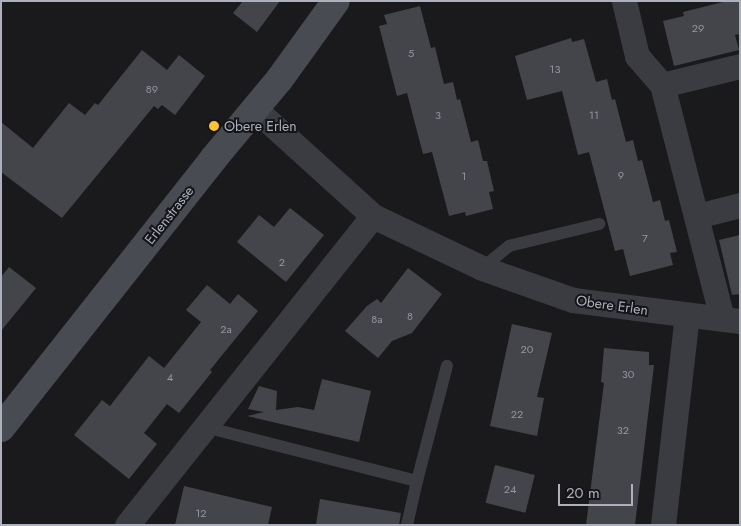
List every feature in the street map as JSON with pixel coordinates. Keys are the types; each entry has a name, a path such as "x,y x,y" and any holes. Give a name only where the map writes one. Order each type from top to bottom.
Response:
{"street":[{"name":"Erlenstrasse","path":"1,428 279,80 336,1"},
{"path":"624,1 637,56 662,85 697,216 731,320"},
{"path":"662,85 740,66"},
{"name":"Obere Erlen","path":"255,108 373,216 482,268 572,300 731,320"},
{"path":"697,216 740,205"},
{"path":"127,525 373,216"},
{"path":"663,525 687,315"}],"lane":[{"path":"482,268 509,246 599,224"},
{"path":"407,525 416,481 447,366"},
{"path":"206,427 416,481"}],"building":[{"path":"243,1 280,1 257,32 233,13"},
{"path":"727,1 740,1 740,34 735,35 739,50 674,66 663,21 684,16 683,12"},
{"path":"420,6 431,48 435,47 444,84 453,82 457,100 460,99 471,142 478,140 483,161 487,161 494,191 489,192 493,209 466,216 465,212 449,216 432,152 423,154 407,93 397,96 379,26 387,24 384,15"},
{"path":"571,38 572,42 584,39 596,82 607,79 612,100 615,99 626,142 633,140 638,161 642,160 653,202 660,200 665,221 669,220 677,252 670,253 673,265 630,276 623,249 615,251 589,152 578,155 562,91 527,100 515,56"},
{"path":"142,50 167,70 179,55 205,76 175,115 162,105 158,109 154,106 62,218 1,172 1,122 33,148 69,103 85,115 95,103 98,105"},
{"path":"290,208 324,235 286,282 237,242 259,215 274,227"},
{"path":"740,235 740,294 732,295 719,240"},
{"path":"9,267 36,288 1,331 1,277"},
{"path":"408,268 442,294 412,333 392,341 378,358 345,331 367,306 377,299 381,303"},
{"path":"207,285 230,304 238,294 258,311 210,370 212,372 179,413 167,404 144,433 157,444 129,479 74,435 102,400 110,406 149,356 164,368 201,322 186,310"},
{"path":"512,324 552,333 537,397 544,398 537,436 490,426"},
{"path":"604,348 649,352 649,365 654,365 635,525 586,525 604,383 601,382"},
{"path":"322,379 371,391 359,442 247,416 264,412 248,409 259,386 277,391 276,410 298,407 314,410"},
{"path":"495,465 535,475 525,513 486,503"},
{"path":"184,486 272,507 268,525 175,525"},
{"path":"320,499 401,513 399,525 316,525"}],"place":[{"name":"Obere Erlen","path":"214,126"}]}
